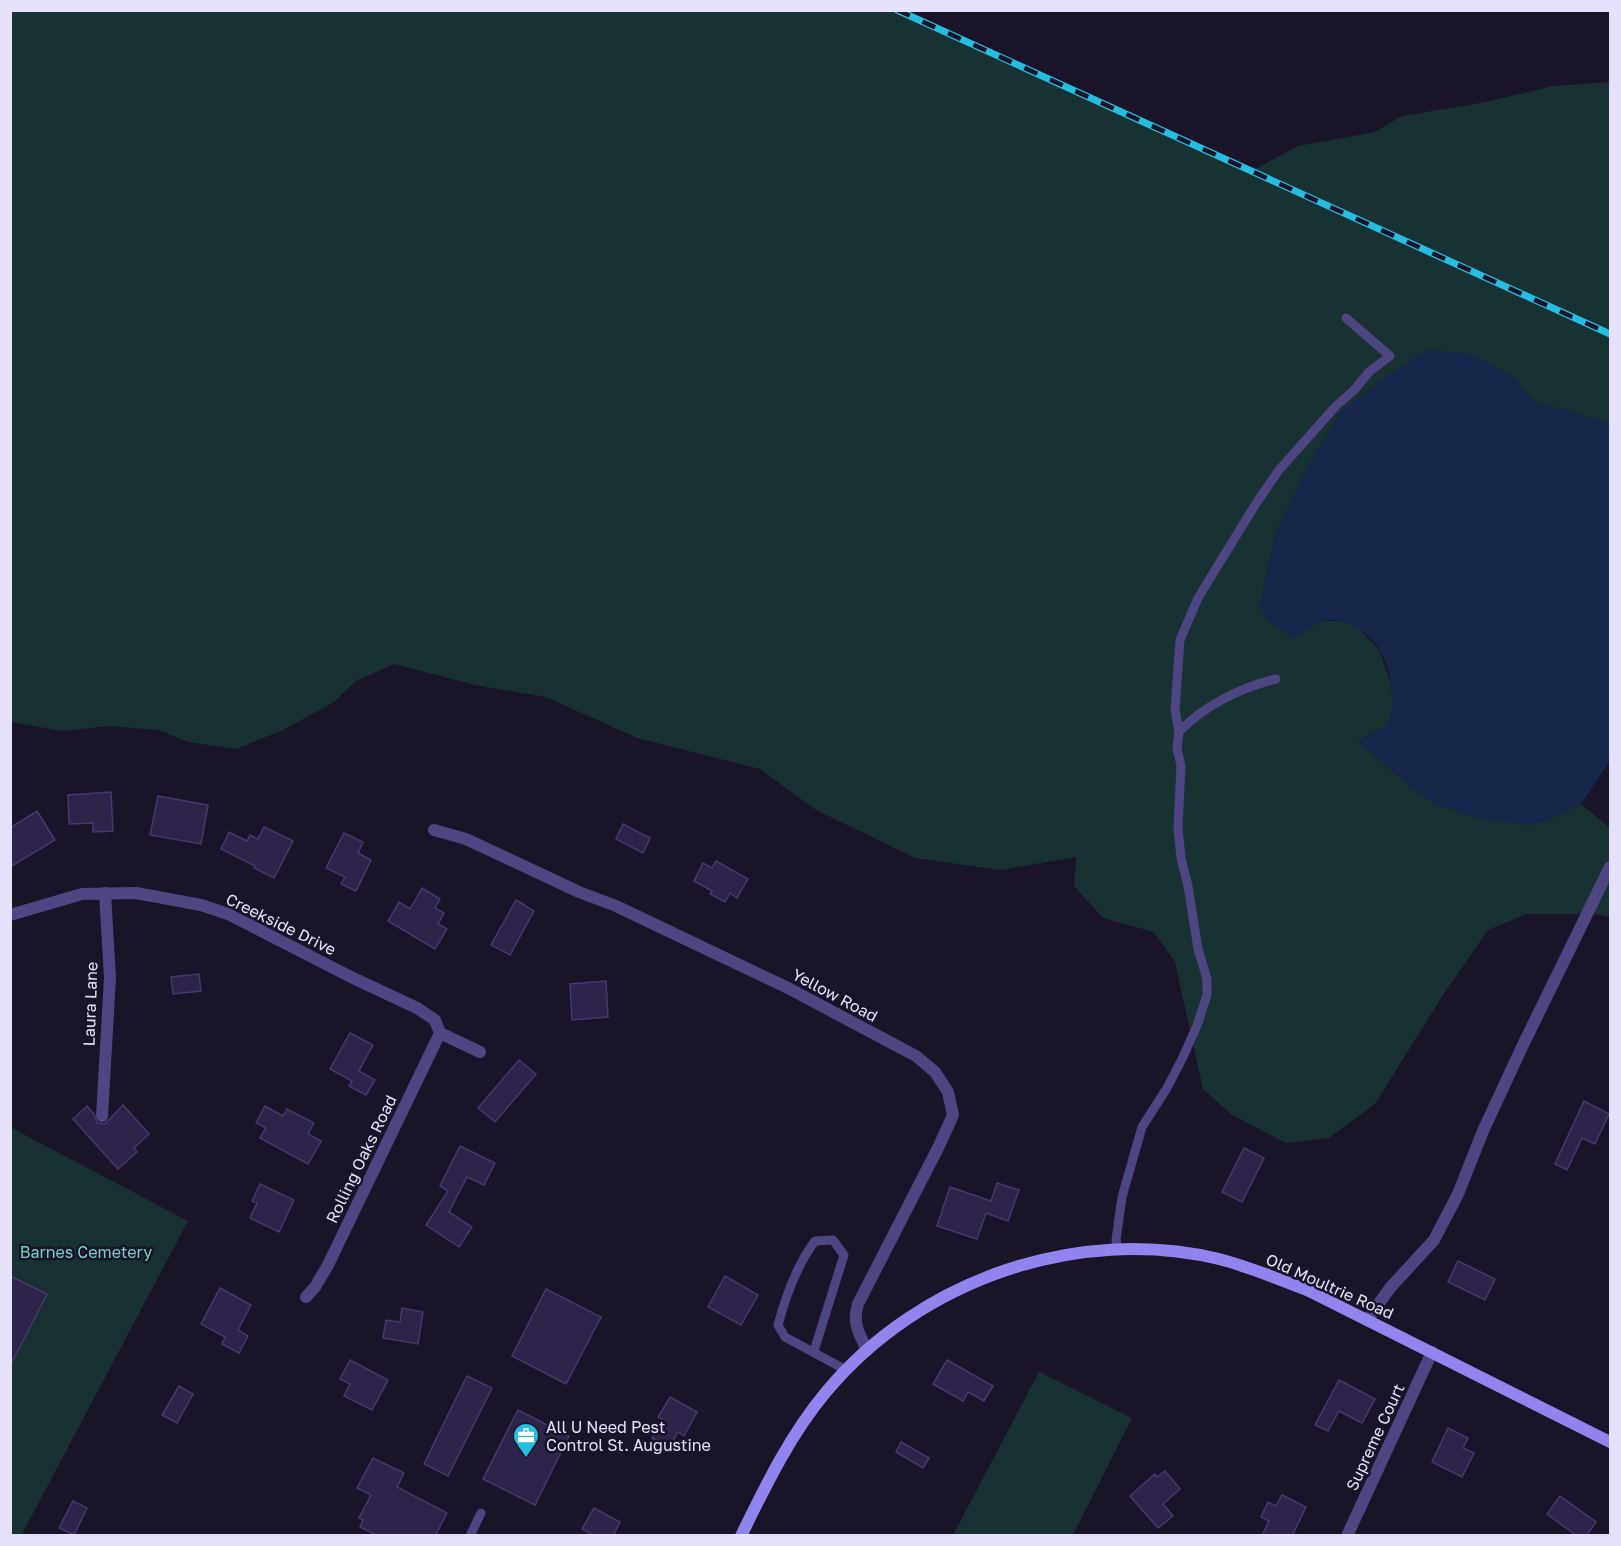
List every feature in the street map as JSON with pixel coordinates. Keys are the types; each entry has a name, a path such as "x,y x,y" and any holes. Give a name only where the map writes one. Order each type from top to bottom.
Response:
{"main road":[{"name":"Old Moultrie Road","path":"741,1536 780,1458 796,1432 826,1392 867,1350 926,1306 990,1276 1025,1264 1061,1256 1118,1250 1154,1250 1218,1259 1260,1271 1309,1291 1611,1442"}],"street":[{"name":"Yellow Road","path":"434,830 466,839 579,892 616,906 777,983 916,1056 935,1072 948,1092 953,1114 858,1304 855,1313 856,1329 867,1350"},
{"path":"1367,1320 1390,1288 1434,1240 1458,1194 1483,1131 1522,1047 1611,867"},
{"name":"Creekside Drive","path":"10,915 82,894 105,893 136,893 170,898 228,914 417,1008 435,1020 440,1033 480,1052"},
{"name":"Laura Lane","path":"102,1116 110,978 105,893"},
{"name":"Rolling Oaks Road","path":"306,1297 328,1265 440,1033"},
{"name":"Supreme Court","path":"1347,1536 1432,1352"}],"lane":[{"path":"1118,1250 1116,1240 1122,1197 1142,1127 1167,1088 1183,1057 1207,995 1207,979 1198,949 1178,828 1181,766 1177,748 1179,732 1175,710 1180,640 1198,598 1279,470 1370,371 1390,356 1346,318"},
{"path":"1179,732 1188,722 1210,707 1242,690 1276,679"},
{"path":"814,1351 844,1255 832,1240 815,1240 804,1256 784,1302 778,1325 785,1338 814,1351 846,1370"},
{"path":"470,1536 481,1513"}],"green space":[{"path":"10,11 893,11 1248,173 1298,146 1375,132 1402,116 1486,102 1553,86 1610,82 1610,424 1533,401 1511,375 1340,413 1304,475 1275,536 1260,605 1322,621 1345,621 1358,627 1380,651 1392,689 1392,716 1385,727 1358,741 1413,788 1435,803 1475,817 1540,823 1581,804 1610,828 1610,917 1596,914 1526,914 1488,930 1443,995 1375,1104 1329,1138 1286,1143 1232,1115 1203,1089 1175,962 1154,932 1103,918 1074,886 1076,857 1000,870 915,858 816,810 760,769 637,738 546,697 475,685 394,664 356,681 334,702 283,730 236,749 188,742 158,730 109,726 62,731 11,722"},
{"name":"Barnes Cemetery","path":"10,1127 188,1221 21,1536 10,1535"},
{"path":"1039,1372 1132,1418 1073,1535 953,1535"}],"water":[{"path":"1428,350 1473,355 1511,375 1533,401 1610,424 1610,761 1581,804 1540,823 1526,825 1475,817 1435,803 1413,788 1358,741 1386,725 1392,709 1389,676 1383,657 1375,643 1355,626 1338,620 1318,623 1294,638 1267,620 1260,606 1275,536 1304,475 1340,413 1384,378"}],"building":[{"path":"111,792 113,831 93,832 93,823 69,824 68,795"},
{"path":"158,796 208,805 201,844 150,835"},
{"path":"37,811 55,840 10,867 10,828"},
{"path":"623,824 650,838 643,853 616,839"},
{"path":"264,827 293,841 274,878 221,849 229,832 247,841 250,835 258,839"},
{"path":"344,833 363,842 358,853 371,860 356,891 341,884 345,877 326,868"},
{"path":"716,861 748,879 737,898 730,893 725,902 710,894 712,891 694,881 703,863 712,868"},
{"path":"422,888 440,899 435,908 444,913 438,924 447,929 435,949 388,921 399,902 410,909"},
{"path":"516,900 534,911 510,955 491,945"},
{"path":"199,974 201,991 173,994 171,977"},
{"path":"606,981 608,1017 572,1020 570,984"},
{"path":"350,1033 373,1045 359,1071 375,1080 366,1095 349,1086 352,1081 330,1069"},
{"path":"519,1060 536,1074 495,1122 478,1108"},
{"path":"1584,1101 1609,1114 1595,1144 1582,1138 1567,1170 1555,1164"},
{"path":"123,1105 149,1134 134,1148 137,1152 118,1169 73,1119 87,1106 94,1114 97,1123 105,1124"},
{"path":"265,1106 283,1116 287,1109 314,1123 308,1134 321,1141 308,1164 260,1138 266,1128 256,1123"},
{"path":"460,1146 495,1163 484,1185 467,1177 449,1212 472,1227 459,1247 426,1225 448,1191 440,1186"},
{"path":"1244,1148 1264,1158 1242,1202 1222,1192"},
{"path":"997,1183 1019,1190 1008,1221 986,1213 977,1239 937,1226 950,1187 991,1201"},
{"path":"260,1184 294,1200 279,1232 250,1218 257,1203 252,1201"},
{"path":"1458,1261 1495,1279 1485,1300 1448,1282"},
{"path":"10,1276 47,1294 10,1366"},
{"path":"725,1276 758,1295 741,1325 708,1307"},
{"path":"220,1288 251,1305 238,1330 248,1336 239,1353 222,1344 225,1337 201,1324"},
{"path":"546,1289 601,1317 566,1384 512,1356"},
{"path":"402,1308 423,1312 418,1344 383,1338 386,1320 400,1322"},
{"path":"350,1360 388,1380 372,1410 344,1396 350,1384 340,1379"},
{"path":"947,1360 993,1386 984,1401 968,1392 963,1401 933,1384"},
{"path":"467,1376 492,1388 448,1476 424,1464"},
{"path":"1339,1380 1375,1399 1362,1423 1339,1411 1328,1431 1315,1425"},
{"path":"179,1386 193,1394 177,1423 162,1415"},
{"path":"670,1397 697,1412 684,1436 678,1432 669,1447 652,1438 663,1420 658,1417"},
{"path":"518,1410 569,1436 535,1505 483,1479"},
{"path":"1448,1428 1468,1438 1463,1448 1474,1453 1462,1477 1432,1462"},
{"path":"901,1442 929,1458 923,1468 896,1452"},
{"path":"373,1458 404,1473 397,1487 447,1513 435,1536 378,1536 360,1527 363,1520 359,1518 371,1495 357,1488"},
{"path":"1165,1471 1180,1489 1163,1504 1173,1516 1158,1528 1130,1496 1155,1474 1157,1477"},
{"path":"1282,1495 1306,1507 1292,1536 1262,1536 1269,1521 1261,1517 1268,1502 1276,1506"},
{"path":"1560,1496 1596,1522 1586,1536 1577,1536 1547,1514"},
{"path":"73,1501 87,1508 74,1535 59,1528"},
{"path":"594,1508 620,1522 613,1536 594,1536 582,1529"}],"railway":[{"path":"897,10 1610,334"}],"place":[{"name":"All U Need Pest Control St. Augustine","path":"526,1459"}]}
